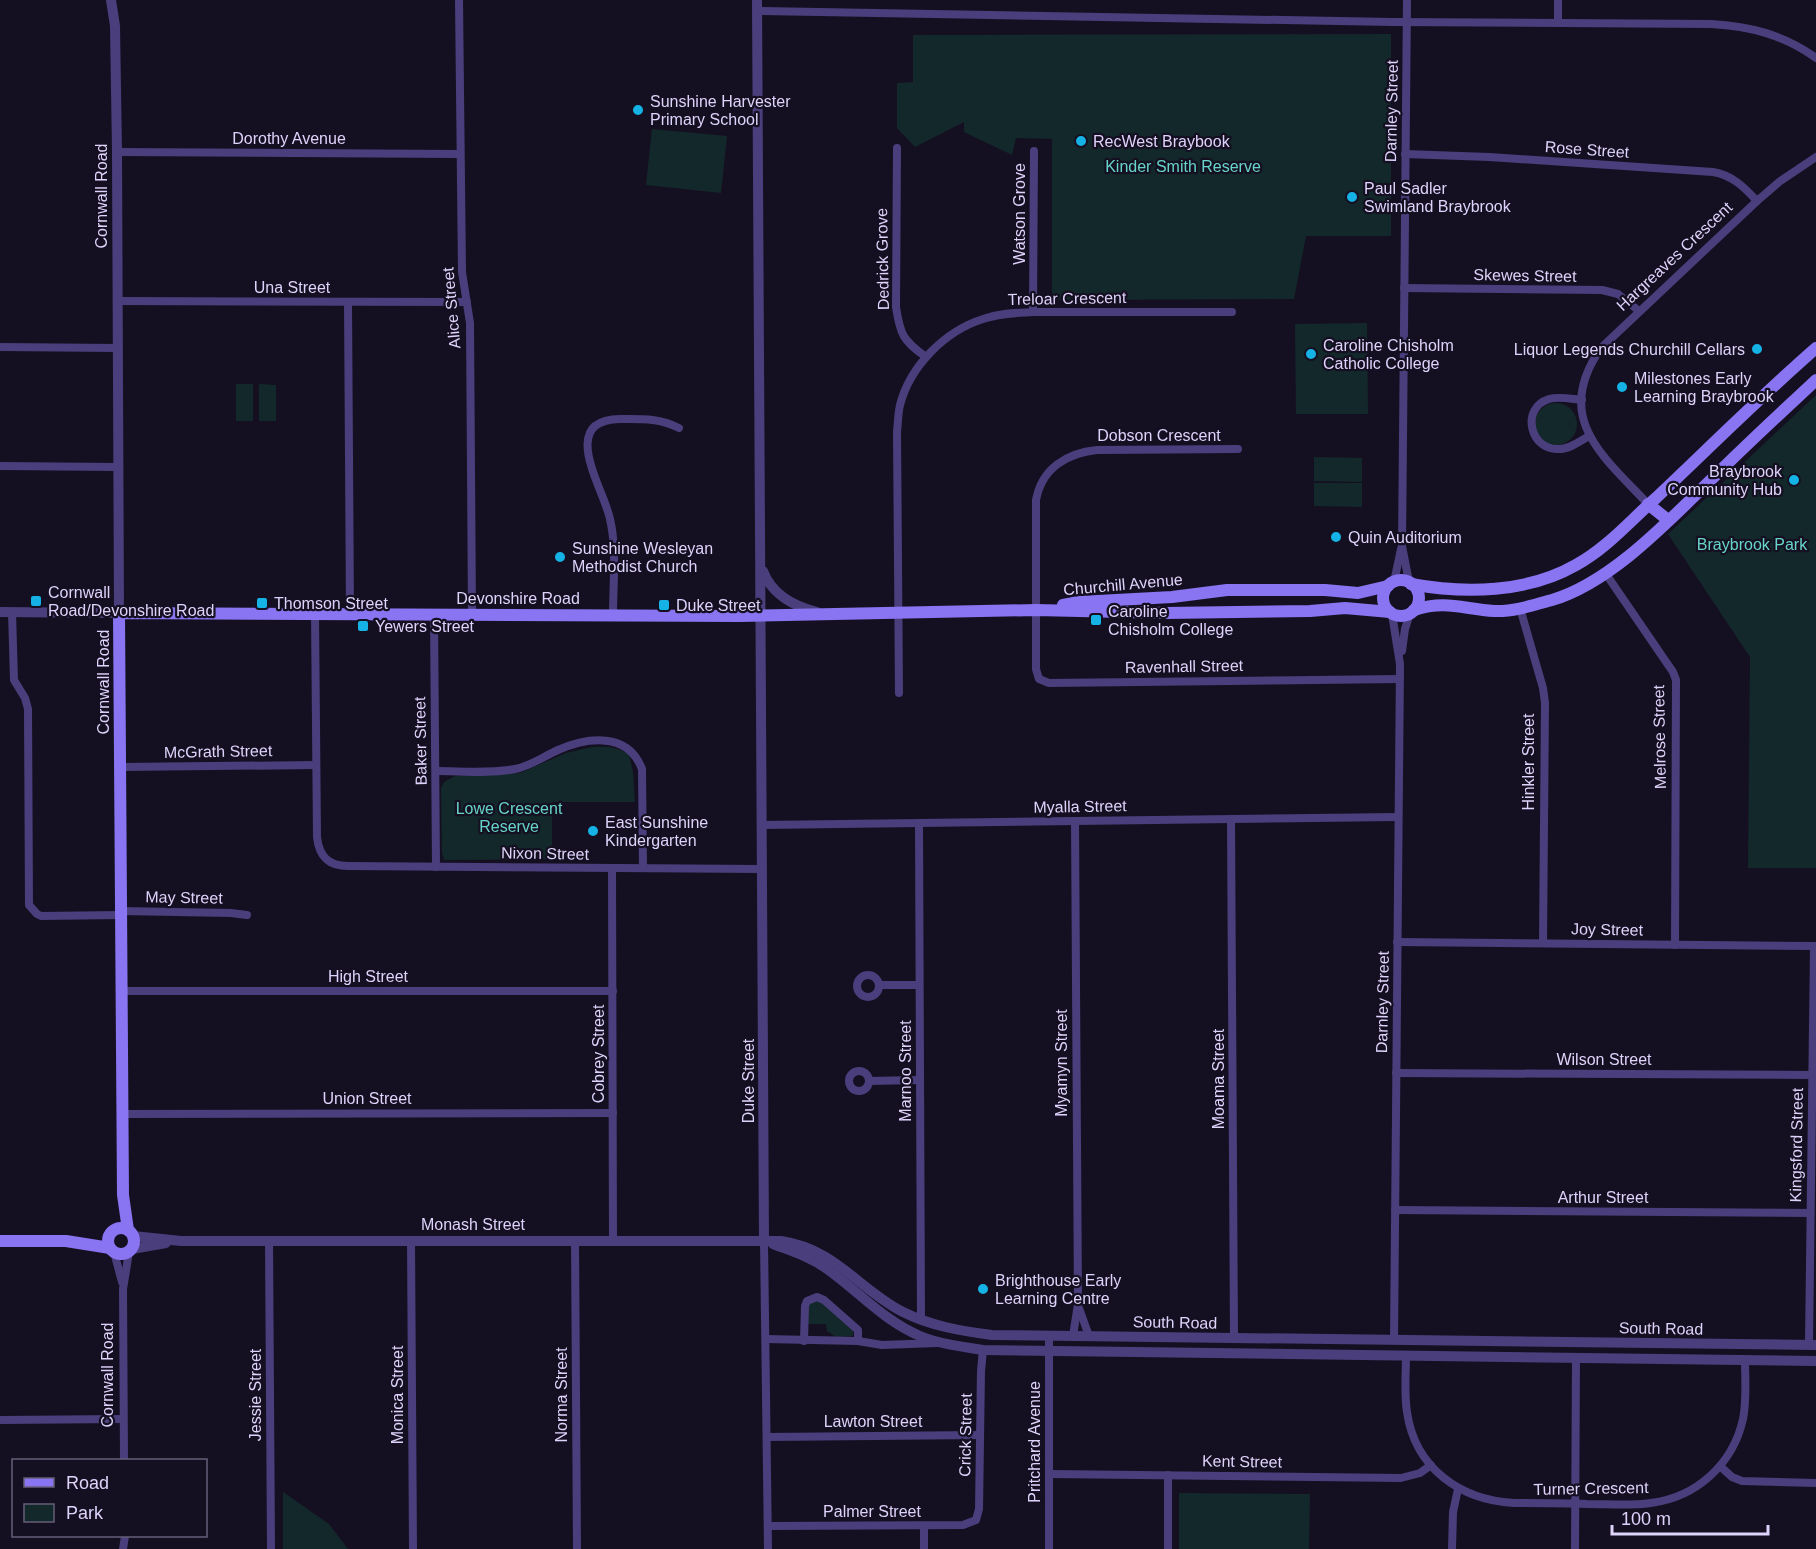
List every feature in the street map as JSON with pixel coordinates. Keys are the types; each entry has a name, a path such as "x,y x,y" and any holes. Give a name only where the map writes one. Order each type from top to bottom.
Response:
{"main road":[{"path":"1814,354 1648,504 1615,537 1593,554 1560,573 1516,586 1459,590 1410,583 1391,584 1383,597 1386,608 1391,613 1404,616 1437,604 1495,611 1554,600 1590,584 1642,545 1816,380"},
{"name":"Hargreaves Crescent","path":"1648,504 1668,520"},
{"name":"Melrose Street","path":"1593,554 1606,574"},
{"path":"1410,583 1418,593 1419,599 1412,612"},
{"name":"Churchill Avenue","path":"1036,610 1079,602 1172,597 1227,590 1325,590 1358,593 1391,584"},
{"name":"Hinkler Street","path":"1516,586 1520,608"},
{"name":"Churchill Avenue","path":"1036,610 1166,614 1345,609 1391,613"},
{"name":"Devonshire Road","path":"119,613 760,615 1036,610"},
{"name":"Cornwall Road","path":"118,1239 123,1195 119,613"},
{"path":"118,1239 134,1241 130,1250 122,1254 118,1239"},
{"name":"Monash Street","path":"0,1241 118,1239"}],"street":[{"name":"Cornwall Road","path":"111,0 115,26"},
{"name":"Cornwall Road","path":"118,0 115,26 119,613"},
{"name":"Alice Street","path":"459,0 462,272 470,323 472,614"},
{"name":"Darnley Street","path":"1407,0 1402,546 1410,583"},
{"path":"1558,0 1558,23"},
{"path":"757,6 1407,22 1730,25 1767,33 1788,41 1816,58"},
{"name":"Duke Street","path":"757,6 764,1241 768,1549"},
{"name":"Dedrick Grove","path":"897,148 896,307 899,325 909,345 926,357"},
{"name":"Dorothy Avenue","path":"117,152 460,154"},
{"name":"Watson Grove","path":"1034,152 1034,312"},
{"name":"Rose Street","path":"1405,154 1489,157 1713,172 1730,177 1744,187 1757,201"},
{"name":"Hargreaves Crescent","path":"1648,504 1601,454 1584,424 1581,400 1594,358 1601,348 1639,311 1757,201 1788,175 1816,157"},
{"name":"Skewes Street","path":"1404,288 1602,290 1618,294 1639,311"},
{"name":"Una Street","path":"118,301 467,302"},
{"path":"348,302 350,614"},
{"name":"Treloar Crescent","path":"899,693 897,432 900,405 910,379 926,357 947,337 971,323 1001,314 1232,312"},
{"path":"0,347 117,348"},
{"path":"1581,400 1559,398 1544,402 1534,412 1531,427 1537,440 1552,449 1569,447 1589,436"},
{"path":"613,615 613,554 610,519 591,471 589,439 597,425 610,420 655,419 679,428"},
{"name":"Dobson Crescent","path":"1036,610 1036,500 1041,483 1062,459 1074,453 1097,450 1238,450"},
{"path":"0,466 118,467"},
{"name":"Darnley Street","path":"1391,584 1402,546"},
{"path":"761,565 765,577 775,591 802,608 823,614"},
{"name":"Melrose Street","path":"1606,574 1673,672 1676,680 1675,945"},
{"name":"Hinkler Street","path":"1520,608 1543,687 1545,703 1543,944"},
{"name":"Ravenhall Street","path":"1036,610 1036,669 1039,679 1045,683 1400,679"},
{"name":"Devonshire Road","path":"0,612 119,613"},
{"name":"May Street","path":"12,612 14,680 28,708 29,905 41,915 237,913 248,915"},
{"name":"Darnley Street","path":"1395,1340 1400,664 1405,629 1412,612"},
{"name":"Darnley Street","path":"1391,613 1400,664"},
{"path":"315,614 316,765"},
{"name":"Baker Street","path":"434,614 436,867"},
{"path":"436,771 514,769 571,746 600,741 621,744 638,759 642,769 643,868"},
{"name":"McGrath Street","path":"120,767 316,765"},
{"name":"Nixon Street","path":"316,765 318,846 328,861 339,866 762,869"},
{"name":"Myalla Street","path":"762,825 1398,817"},
{"name":"Moama Street","path":"1231,819 1234,1338"},
{"name":"Myamyn Street","path":"1073,1336 1078,1304 1075,821"},
{"name":"Marnoo Street","path":"919,823 921,1319"},
{"name":"Cobrey Street","path":"612,868 613,1240"},
{"name":"Joy Street","path":"1397,942 1815,946"},
{"name":"Kingsford Street","path":"1812,1344 1811,1076 1815,946"},
{"path":"879,985 919,985"},
{"name":"High Street","path":"122,991 613,991"},
{"name":"Wilson Street","path":"1396,1073 1811,1076"},
{"path":"869,1081 920,1080"},
{"name":"Union Street","path":"122,1114 613,1113"},
{"name":"Arthur Street","path":"1395,1210 1810,1213"},
{"name":"Cornwall Road","path":"118,1239 123,1288 124,1459"},
{"name":"Monash Street","path":"118,1239 181,1241 764,1241"},
{"name":"Monica Street","path":"411,1240 413,1549"},
{"name":"Norma Street","path":"575,1240 577,1549"},
{"name":"Monash Street","path":"130,1250 181,1241"},
{"name":"Jessie Street","path":"269,1241 271,1549"},
{"name":"South Road","path":"764,1241 795,1243 813,1250 833,1261 902,1311 921,1319 940,1326 1002,1335 1812,1344"},
{"name":"South Road","path":"764,1241 805,1256 826,1268 900,1326 919,1336 941,1343 983,1350 1813,1361"},
{"name":"Cornwall Road","path":"123,1288 130,1250"},
{"path":"804,1341 805,1306 807,1301 817,1297 824,1300 858,1330 858,1341"},
{"name":"Myamyn Street","path":"1078,1304 1089,1336"},
{"name":"Pritchard Avenue","path":"1049,1336 1049,1549"},
{"name":"South Road","path":"766,1339 858,1341 882,1345 941,1343"},
{"path":"1395,1340 1406,1356"},
{"path":"1572,1342 1576,1357 1575,1549"},
{"path":"1812,1344 1813,1361"},
{"name":"Crick Street","path":"976,1520 979,1509 983,1350"},
{"name":"Turner Crescent","path":"1406,1356 1409,1424 1420,1450 1431,1466 1458,1489 1485,1500 1575,1504 1659,1502 1689,1491 1706,1480 1720,1467 1738,1435 1743,1420 1745,1360"},
{"path":"0,1419 123,1419"},
{"name":"Lawton Street","path":"767,1437 980,1435"},
{"name":"Kent Street","path":"1049,1474 1401,1478 1420,1473 1431,1466"},
{"path":"1720,1467 1742,1482 1816,1483"},
{"path":"1168,1475 1168,1549"},
{"path":"1452,1549 1453,1512 1458,1489"},
{"name":"Palmer Street","path":"768,1526 963,1525 976,1520"},
{"path":"924,1526 924,1549"},
{"path":"125,1537 125,1549"}],"green space":[{"name":"Kinder Smith Reserve","path":"1391,34 1391,236 1306,236 1294,299 1052,300 1052,139 1016,138 1012,155 964,132 964,122 915,147 897,128 897,83 913,82 913,35"},
{"path":"652,129 727,136 721,193 646,185"},
{"path":"1367,323 1368,414 1296,414 1295,324"},
{"path":"236,384 253,384 253,421 236,421"},
{"path":"259,384 276,385 276,421 259,421"},
{"name":"Braybrook Park","path":"1816,395 1816,868 1748,868 1750,657 1668,534"},
{"path":"1556,403 1571,409 1577,424 1571,439 1556,445 1541,439 1535,424 1541,409"},
{"path":"1314,457 1362,458 1362,482 1314,481"},
{"path":"1314,483 1362,483 1362,507 1314,506"},
{"name":"Lowe Crescent Reserve","path":"592,747 611,748 629,754 635,802 552,802 552,859 444,860 441,788 444,782 455,776 520,773 566,753"},
{"path":"816,1301 822,1303 853,1330 853,1336 836,1337 827,1331 826,1324 807,1324 809,1304"},
{"path":"283,1492 329,1524 348,1549 283,1549"},
{"path":"1179,1493 1310,1494 1309,1549 1179,1549"}],"place":[{"name":"Sunshine Harvester Primary School","path":"638,110"},
{"name":"RecWest Braybook","path":"1081,141"},
{"name":"Paul Sadler Swimland Braybrook","path":"1352,197"},
{"name":"Liquor Legends Churchill Cellars","path":"1757,349"},
{"name":"Caroline Chisholm Catholic College","path":"1311,354"},
{"name":"Milestones Early Learning Braybrook","path":"1622,387"},
{"name":"Braybrook Community Hub","path":"1794,480"},
{"name":"Quin Auditorium","path":"1336,537"},
{"name":"Sunshine Wesleyan Methodist Church","path":"560,557"},
{"name":"Cornwall Road/Devonshire Road","path":"36,601"},
{"name":"Thomson Street","path":"262,603"},
{"name":"Duke Street","path":"664,605"},
{"name":"Caroline Chisholm College","path":"1096,620"},
{"name":"Yewers Street","path":"363,626"},
{"name":"East Sunshine Kindergarten","path":"593,831"},
{"name":"Brighthouse Early Learning Centre","path":"983,1289"}]}
